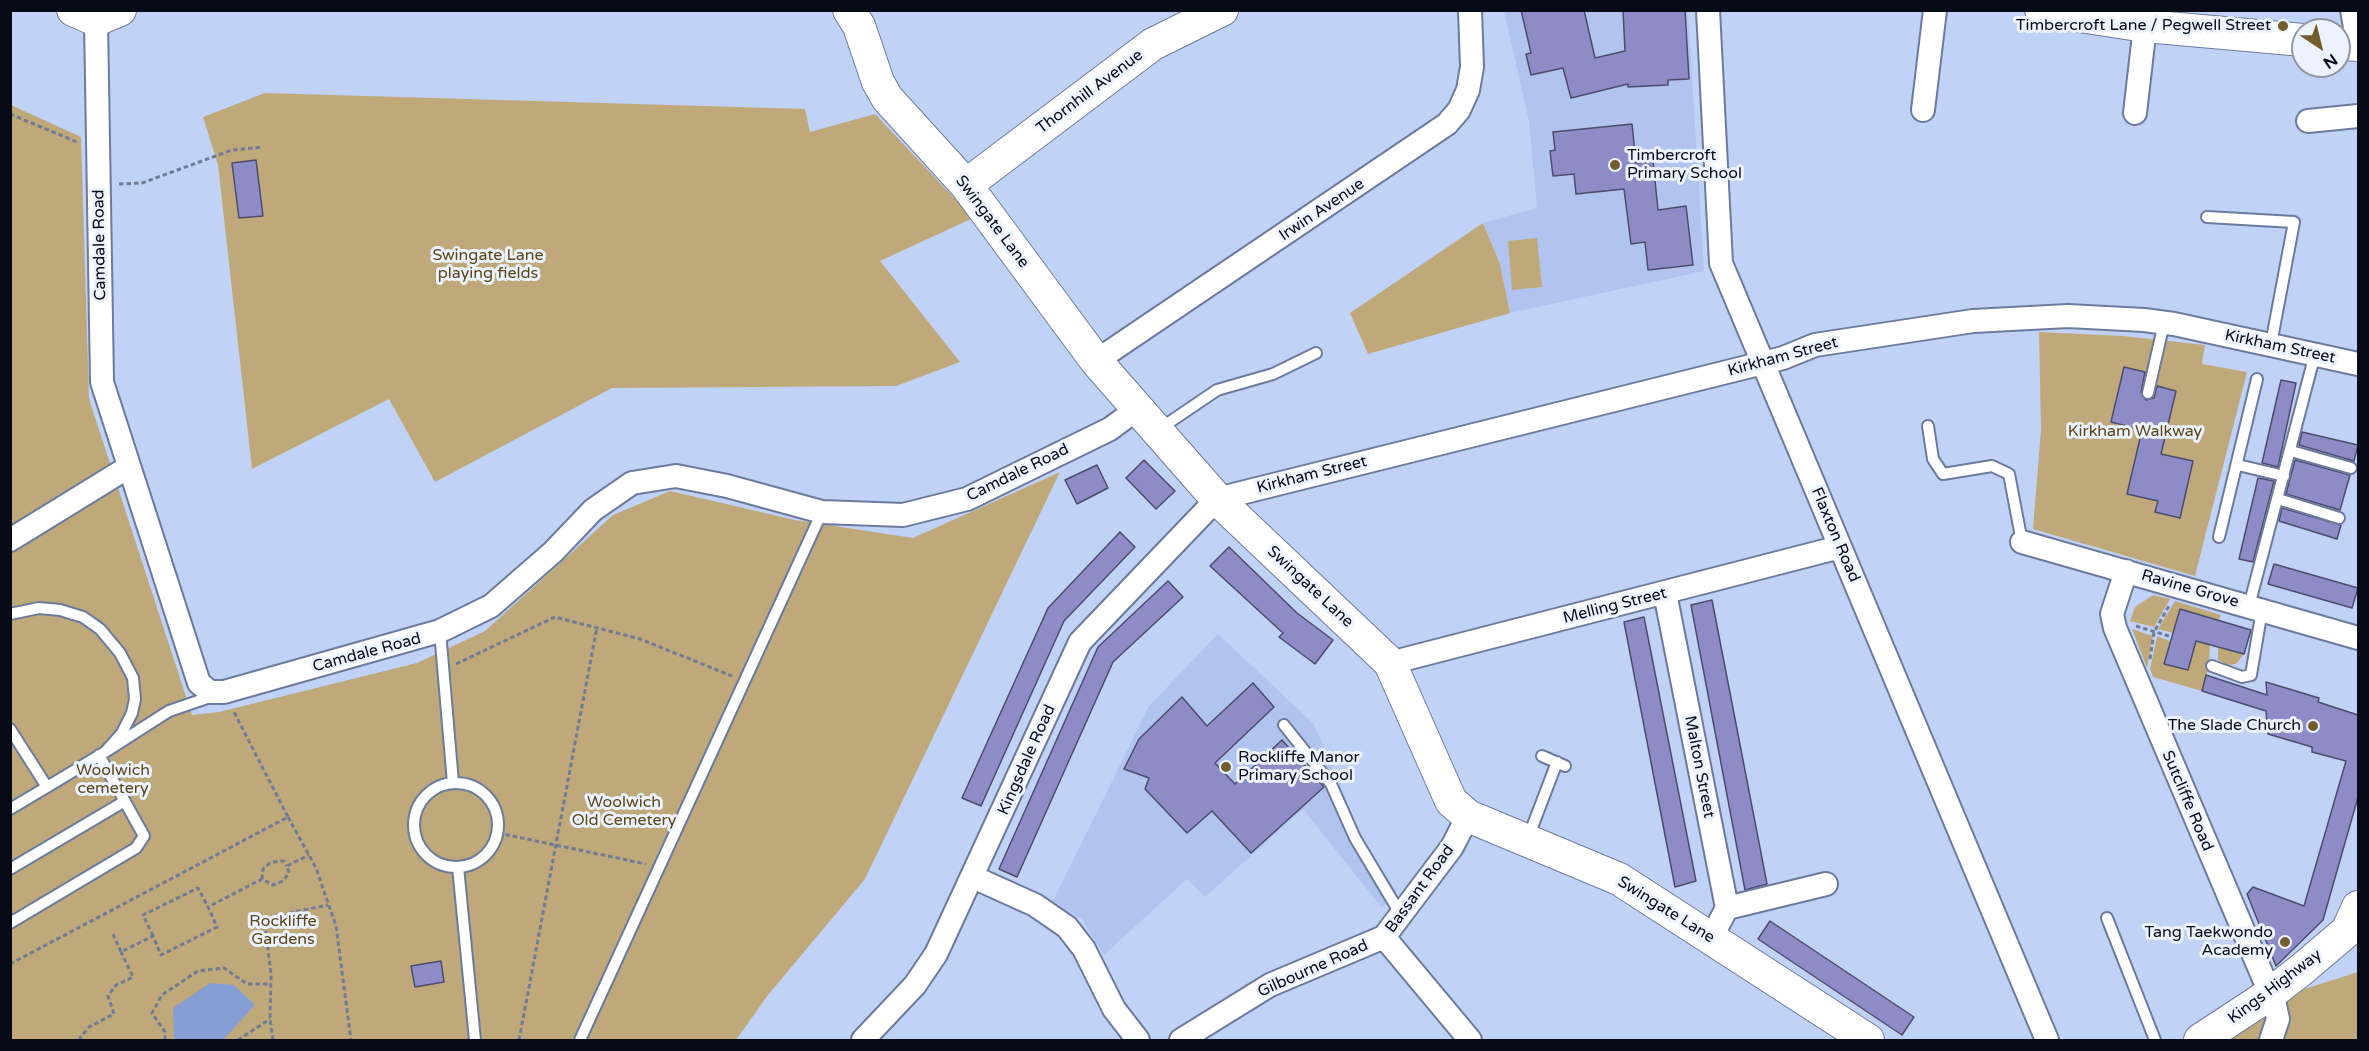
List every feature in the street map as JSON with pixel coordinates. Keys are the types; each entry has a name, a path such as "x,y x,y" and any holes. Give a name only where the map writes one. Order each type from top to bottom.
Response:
{"street":[{"name":"Swingate Lane","path":"849,10 859,26 878,82 887,98 966,185 1096,361 1217,499 1390,663 1451,801 1468,816 1619,879 1868,1041"},
{"name":"Thornhill Avenue","path":"966,185 1153,44 1222,10"},
{"name":"Irwin Avenue","path":"1096,361 1447,124 1459,110 1468,90 1473,67 1470,10"},
{"name":"Flaxton Road","path":"1708,10 1721,263 2047,1041"},
{"path":"1923,110 1935,10"},
{"path":"2352,10 2352,45"},
{"path":"2043,11 2145,26 2201,21 2291,38"},
{"name":"Camdale Road","path":"96,14 102,382 199,683 210,692 224,692 440,632 491,606 553,552 593,510 632,483 676,476 727,486 822,512 903,515 967,499 1110,429 1146,420"},
{"path":"2135,113 2145,26"},
{"path":"2308,121 2358,116"},
{"name":"Kirkham Street","path":"1217,499 1783,358 1815,345 1985,320 2068,316 2164,323 2315,353 2358,364"},
{"path":"10,540 128,468"},
{"name":"Kingsdale Road","path":"863,1041 915,985 936,954 1080,642 1217,499"},
{"name":"Ravine Grove","path":"2022,542 2358,638"},
{"name":"Melling Street","path":"1390,663 1840,547"},
{"name":"Sutcliffe Road","path":"2126,571 2112,614 2115,628 2270,994 2278,1019 2271,1041"},
{"name":"Malton Street","path":"1665,593 1727,908"},
{"name":"Bassant Road","path":"1468,816 1452,847 1384,938 1470,1041"},
{"path":"973,877 1035,905 1067,927 1084,949 1114,1009 1138,1041"},
{"path":"1711,938 1727,908 1826,884"},
{"name":"Kings Highway","path":"2200,1041 2270,994 2355,927"},
{"name":"Gilbourne Road","path":"1181,1041 1270,985 1384,938"}],"lane":[{"path":"2207,217 2294,222 2271,344"},
{"path":"2148,393 2164,323"},
{"path":"1146,420 1217,390 1273,374 1316,353"},
{"path":"2212,666 2242,677 2251,675 2255,608 2278,499 2315,353"},
{"path":"2219,537 2257,379"},
{"path":"1928,426 1933,459 1942,474 1992,466 2009,474 2022,542"},
{"path":"2290,451 2350,468"},
{"path":"2238,465 2284,476"},
{"path":"2278,499 2339,518"},
{"path":"580,1041 658,866 822,512"},
{"path":"10,614 39,608 83,616 100,629 120,653 134,678 135,699 132,713 122,733 102,753"},
{"path":"440,632 453,783"},
{"path":"10,809 170,711 224,692"},
{"path":"1284,725 1331,784 1355,838 1401,915"},
{"path":"10,729 46,787"},
{"path":"10,923 136,848 144,836 102,753"},
{"path":"1527,840 1561,764 1542,756"},
{"path":"453,783 475,786 486,794 495,806 499,819 498,833 493,846 484,857 472,864 458,867 444,866 432,860 422,850 415,837 414,823 416,809 424,797 434,788 453,783"},
{"path":"10,869 125,801"},
{"path":"458,867 475,1041"},
{"path":"2107,918 2156,1041"}],"path":[{"path":"10,114 98,151"},
{"path":"99,184 142,183 232,150 262,147"},
{"path":"2148,670 2154,632 2174,598"},
{"path":"442,670 555,617 597,627 692,657 744,681"},
{"path":"2126,623 2172,637"},
{"path":"519,1041 597,627"},
{"path":"224,692 309,855 328,904 336,926 351,1041"},
{"path":"10,964 288,817"},
{"path":"498,833 658,866"},
{"path":"287,866 309,855"},
{"path":"284,861 289,873 283,880 273,885 262,879 263,869 270,863 284,861"},
{"path":"208,907 262,879"},
{"path":"198,888 208,907 218,927 161,955 144,915 198,888"},
{"path":"273,1041 270,1019 271,984 265,925 293,912 328,904"},
{"path":"81,1041 80,1038 89,1027 114,1014 108,996 116,985 133,977 113,934"},
{"path":"122,952 153,936"},
{"path":"165,1041 165,1032 152,1013 162,995 198,972 224,968 246,984 271,984"},
{"path":"238,1041 270,1019"}],"shaded area":[{"name":"Timbercroft Primary School","path":"1504,11 1688,11 1704,271 1510,313 1500,264 1483,223 1537,208 1529,121"},
{"name":"Rockliffe Manor Primary School","path":"1218,634 1314,724 1361,837 1397,892 1382,908 1303,809 1205,897 1187,879 1104,955 1082,919 1053,901 1149,706"},
{"path":"210,983 234,985 255,1005 223,1040 174,1040 173,1008"}],"green space":[{"name":"Swingate Lane playing fields","path":"265,93 805,109 810,132 875,114 973,218 880,261 960,362 896,386 612,388 435,482 389,399 252,469 218,165 203,117"},
{"path":"11,105 81,137 89,399 192,715 219,712 417,663 485,631 613,515 670,491 795,520 913,538 1060,472 865,879 768,995 736,1040 11,1040"},
{"path":"1483,223 1500,264 1510,313 1368,354 1350,313"},
{"path":"1537,238 1542,287 1512,290 1508,241"},
{"name":"Kirkham Walkway","path":"2039,332 2123,336 2205,345 2202,364 2247,372 2195,576 2033,529 2041,430"},
{"path":"2153,595 2170,599 2154,627 2130,621 2135,607"},
{"path":"2175,601 2221,615 2219,620 2180,609 2173,633 2158,629"},
{"path":"2132,629 2153,636 2147,668"},
{"path":"2157,636 2170,641 2164,664 2188,670 2196,641 2210,645 2209,666 2202,691 2153,677 2150,669"},
{"path":"2218,647 2244,654 2236,664 2228,665 2218,660"},
{"path":"2358,972 2358,1040 2224,1040 2295,992"}],"building":[{"path":"1521,10 1584,10 1595,58 1625,51 1623,10 1685,10 1689,79 1668,80 1668,85 1628,87 1628,84 1571,98 1563,68 1531,75 1526,54 1531,53"},
{"path":"1632,124 1636,163 1653,161 1658,210 1686,206 1693,265 1648,270 1645,242 1631,244 1624,189 1576,194 1574,174 1553,176 1550,151 1555,150 1553,132"},
{"path":"256,160 263,216 239,218 232,163"},
{"path":"2124,367 2145,372 2141,392 2146,400 2154,398 2157,386 2176,391 2161,454 2193,461 2180,518 2155,512 2158,501 2127,494 2142,430 2111,422"},
{"path":"2281,380 2296,383 2278,467 2262,463"},
{"path":"2302,432 2358,445 2354,461 2299,445"},
{"path":"1144,460 1175,491 1156,509 1126,478"},
{"path":"2295,460 2350,475 2340,510 2286,494"},
{"path":"1097,465 1108,488 1077,504 1065,480"},
{"path":"2258,478 2274,481 2253,562 2239,559"},
{"path":"2282,508 2341,525 2337,539 2279,521"},
{"path":"1120,532 1135,547 1064,621 981,806 962,798 1048,608"},
{"path":"1229,547 1297,613 1333,640 1315,664 1279,637 1283,633 1210,566"},
{"path":"2274,564 2358,588 2352,608 2268,584"},
{"path":"1168,581 1183,597 1113,662 1017,877 999,869 1098,647"},
{"path":"1712,600 1767,884 1745,890 1691,605"},
{"path":"2180,609 2251,630 2244,654 2196,641 2188,670 2164,664"},
{"path":"1644,617 1696,881 1675,887 1624,622"},
{"path":"2206,675 2267,695 2266,682 2319,698 2318,702 2358,715 2358,797 2323,920 2276,966 2247,894 2253,887 2304,906 2346,761 2312,752 2312,747 2268,734 2266,711 2202,691"},
{"path":"1253,683 1274,707 1215,763 1235,784 1282,740 1324,787 1251,853 1212,811 1187,833 1145,789 1149,778 1124,769 1139,739 1182,697 1207,726"},
{"path":"1770,921 1914,1017 1902,1035 1758,939"},
{"path":"441,961 444,982 415,987 411,966"}],"place":[{"name":"Timbercroft Lane / Pegwell Street","path":"2283,26"},
{"name":"Timbercroft Primary School","path":"1615,165"},
{"name":"The Slade Church","path":"2313,726"},
{"name":"Rockliffe Manor Primary School","path":"1226,767"},
{"name":"Tang Taekwondo Academy","path":"2285,942"}],"park label":[{"name":"Woolwich cemetery","path":"113,780"},
{"name":"Woolwich Old Cemetery","path":"624,812"},
{"name":"Rockliffe Gardens","path":"283,931"}]}
